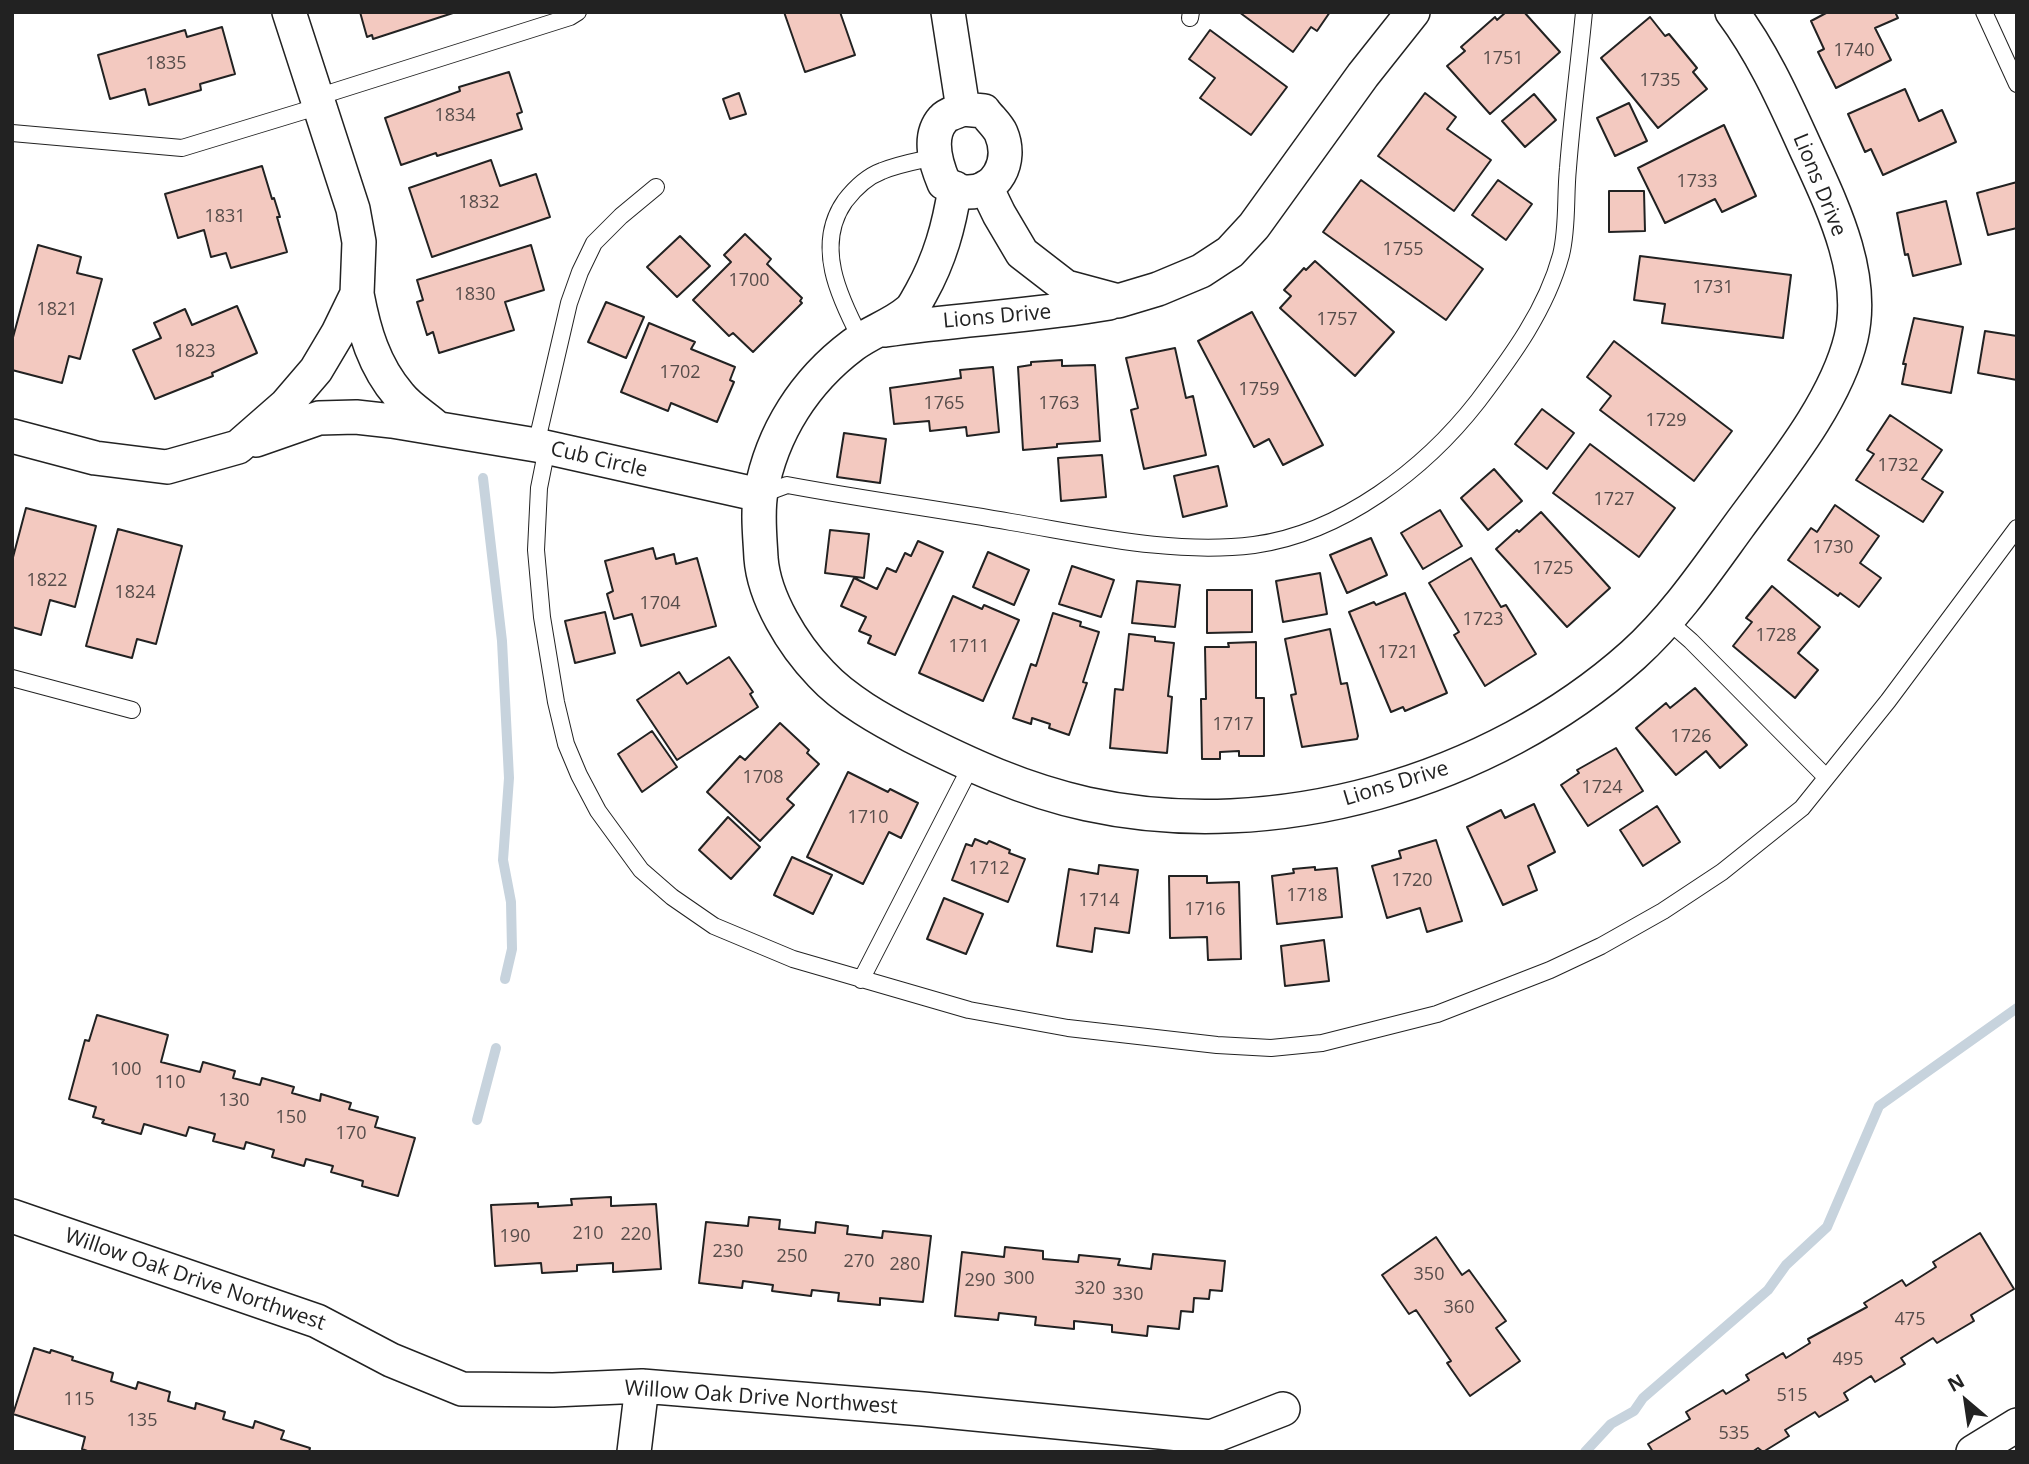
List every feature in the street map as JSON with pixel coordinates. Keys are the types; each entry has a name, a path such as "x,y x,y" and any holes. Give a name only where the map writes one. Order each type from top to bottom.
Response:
{"street":[{"name":"Cub Circle","path":"289,12 353,209 359,242 357,294 364,328 376,362 400,397 437,428"},
{"path":"948,12 963,109"},
{"name":"Lions Drive","path":"867,335 931,323 1057,312 1118,301 1158,289 1201,271 1230,252 1254,226 1363,75 1413,12"},
{"name":"Lions Drive","path":"1118,301 1066,287 1022,253 971,188 949,224 935,268 912,309 867,335 835,359 811,383 789,415 772,452 760,495 761,564 769,591 782,618 800,648 822,676 860,705 897,728 971,766 1045,793 1130,811 1250,815 1305,810 1381,791 1450,769 1508,742 1553,715 1601,681 1636,652 1667,620 1816,417 1838,376 1852,335 1854,299 1848,261 1833,208 1756,44 1732,12"},
{"path":"963,109 984,111 1001,133 1006,157 999,178 971,188 944,183 935,162 935,136 943,118 963,109"},
{"name":"Cub Circle","path":"238,447 286,405 316,370 357,294"},
{"name":"Cub Circle","path":"12,436 95,458 167,467 238,447 319,418 356,417 437,428 541,447 760,495"},
{"name":"Willow Oak Drive Northwest","path":"12,1216 317,1321 391,1360 462,1389 553,1390 642,1386 923,1409 1211,1437 1283,1409"},
{"path":"634,1452 642,1386"},
{"path":"1973,1452 2017,1425"}],"lane":[{"path":"12,133 158,148 182,148 570,17 578,12"},
{"path":"760,495 787,485 1124,541 1218,547 1255,545 1291,536 1324,524 1367,501 1401,479 1435,451 1468,414 1527,332 1550,289 1562,252 1567,210 1567,172 1584,12"},
{"path":"1984,12 2017,84"},
{"path":"867,335 844,307 831,262 831,235 839,210 855,187 881,171 935,157"},
{"path":"656,187 594,243 579,272 569,303 541,447 537,540 542,618 566,744 598,811 641,870 672,897 714,926 793,959 969,1010 1068,1028 1217,1045 1271,1048 1322,1043 1437,1014 1550,970 1601,946 1663,911 1733,864 1802,808 1888,701 2017,528"},
{"path":"1667,620 1826,778"},
{"path":"12,678 132,710"},
{"path":"861,980 971,766"}],"building":[{"path":"360,12 456,12 373,39 372,35 367,37"},
{"path":"784,12 840,12 855,55 805,72"},
{"path":"1239,12 1330,12 1317,31 1311,27 1293,52"},
{"path":"1506,12 1524,12 1560,52 1490,114 1447,66 1465,51 1461,47 1495,17 1497,20"},
{"path":"1828,12 1895,12 1898,18 1875,28 1891,60 1836,88 1818,52 1824,49 1811,21"},
{"path":"1650,17 1665,36 1669,34 1697,68 1693,72 1707,89 1658,128 1601,58"},
{"path":"222,27 235,74 200,84 201,90 149,105 145,89 110,99 98,55 185,30 187,37"},
{"path":"1210,30 1287,87 1251,135 1200,98 1215,78 1189,59"},
{"path":"509,72 522,112 517,114 522,129 401,165 385,118 460,91 459,87"},
{"path":"1905,89 1919,121 1942,110 1956,142 1883,175 1871,149 1865,152 1848,114"},
{"path":"739,93 746,114 730,119 723,99"},
{"path":"1425,93 1456,117 1447,129 1491,160 1454,211 1378,156"},
{"path":"1534,94 1556,120 1525,147 1502,121"},
{"path":"1629,103 1647,141 1615,156 1597,118"},
{"path":"1724,125 1756,196 1722,212 1715,199 1665,223 1638,168"},
{"path":"491,160 500,186 536,174 550,217 432,257 409,188"},
{"path":"262,166 280,217 277,217 287,252 231,268 226,253 211,257 204,230 178,238 165,194"},
{"path":"1361,180 1483,269 1446,320 1323,232"},
{"path":"1498,180 1532,204 1506,240 1472,215"},
{"path":"2017,182 2017,228 1988,235 1977,193"},
{"path":"1609,191 1644,191 1645,231 1609,232"},
{"path":"1946,201 1961,264 1913,276 1908,254 1905,255 1897,213"},
{"path":"745,234 771,259 767,264 802,298 802,303 753,352 733,333 729,336 693,300 731,262 724,255"},
{"path":"680,236 710,266 677,297 647,267"},
{"path":"38,245 81,257 77,273 102,279 80,359 69,356 62,383 12,370 12,341"},
{"path":"531,245 544,290 505,302 514,330 439,353 433,332 427,335 417,302 423,300 417,280"},
{"path":"1640,256 1791,275 1783,338 1662,323 1665,304 1634,300"},
{"path":"1315,261 1394,332 1355,376 1280,308 1291,296 1284,290 1304,268 1306,270"},
{"path":"606,302 644,317 626,358 588,342"},
{"path":"237,306 257,353 212,373 213,376 155,399 133,350 161,338 154,323 185,309 192,325"},
{"path":"1252,312 1323,445 1283,465 1269,439 1254,447 1198,341"},
{"path":"1914,318 1963,327 1951,393 1902,384 1906,364 1903,364"},
{"path":"649,323 695,342 691,349 735,367 730,380 734,382 717,422 671,403 668,411 621,392"},
{"path":"1985,331 2017,336 2017,380 1978,373"},
{"path":"1614,341 1732,431 1694,481 1600,410 1611,396 1587,377"},
{"path":"1175,348 1186,398 1193,396 1206,455 1144,469 1131,410 1138,408 1126,358"},
{"path":"1062,360 1062,366 1095,365 1100,441 1023,450 1018,367 1031,365 1031,362"},
{"path":"993,367 999,432 967,436 966,427 930,431 929,421 894,424 890,388 961,378 960,370"},
{"path":"1542,409 1574,433 1547,469 1515,444"},
{"path":"1890,415 1942,450 1922,479 1943,492 1923,522 1856,480 1874,454 1867,450"},
{"path":"844,433 886,439 880,483 837,477"},
{"path":"1590,444 1675,508 1639,557 1553,493"},
{"path":"1102,455 1106,497 1061,501 1058,458"},
{"path":"1218,466 1227,506 1183,517 1174,476"},
{"path":"1494,469 1522,501 1488,530 1461,498"},
{"path":"1835,505 1879,536 1860,563 1881,578 1859,607 1840,593 1838,596 1788,560 1811,528 1817,532"},
{"path":"26,508 96,526 75,607 50,600 41,635 12,627 12,561"},
{"path":"1440,510 1462,546 1423,569 1401,533"},
{"path":"1541,512 1610,588 1567,627 1496,549"},
{"path":"118,529 182,546 156,644 137,639 132,658 86,646"},
{"path":"830,530 869,534 864,578 825,573"},
{"path":"1371,538 1387,575 1347,593 1330,555"},
{"path":"918,541 943,552 895,655 868,643 871,636 859,631 866,617 841,606 854,578 877,589 887,568 896,572 905,553 911,556"},
{"path":"653,548 656,559 674,554 676,564 697,558 716,626 641,646 632,614 614,619 607,594 613,591 605,561"},
{"path":"988,552 1029,570 1014,605 973,587"},
{"path":"1471,558 1501,607 1506,605 1536,654 1485,686 1454,635 1459,632 1429,583"},
{"path":"1072,566 1114,580 1101,617 1059,604"},
{"path":"1320,573 1327,614 1283,622 1276,581"},
{"path":"1137,581 1180,585 1175,627 1132,623"},
{"path":"1772,586 1820,627 1798,653 1818,670 1795,698 1733,646 1752,622 1746,618"},
{"path":"1207,590 1252,590 1252,632 1207,633"},
{"path":"1405,593 1447,693 1405,711 1403,707 1391,712 1349,612"},
{"path":"953,596 982,609 984,605 1019,620 983,701 919,673"},
{"path":"605,612 615,653 575,663 565,621"},
{"path":"1053,613 1081,622 1080,626 1099,632 1083,682 1087,683 1069,735 1032,718 1031,724 1013,718 1031,664 1036,666"},
{"path":"1330,629 1341,684 1347,683 1358,736 1357,739 1302,747 1291,695 1296,694 1285,639"},
{"path":"1129,634 1155,637 1155,641 1174,643 1168,696 1172,697 1167,753 1110,748 1115,689 1123,690"},
{"path":"1256,642 1256,698 1264,698 1264,756 1239,756 1239,751 1220,752 1220,759 1202,759 1201,699 1206,699 1205,647 1229,647 1228,643"},
{"path":"729,657 753,692 750,694 758,707 677,760 637,700 679,672 687,684"},
{"path":"1695,688 1747,745 1720,768 1706,751 1676,775 1636,728 1666,703 1670,708"},
{"path":"780,723 809,750 807,753 819,764 787,799 794,805 760,841 707,792 740,756 745,760"},
{"path":"652,731 677,767 642,792 618,754"},
{"path":"1616,748 1643,791 1588,826 1561,785 1579,773 1577,770"},
{"path":"848,772 918,803 901,838 889,832 863,884 807,857"},
{"path":"1534,804 1555,852 1528,866 1537,890 1503,905 1467,827 1501,810 1505,818"},
{"path":"1657,806 1680,842 1643,866 1620,830"},
{"path":"728,817 760,847 731,879 699,850"},
{"path":"975,839 987,844 989,841 1025,859 1008,902 952,880 966,844 972,846"},
{"path":"1436,840 1462,921 1427,932 1420,908 1387,918 1372,866 1401,858 1399,851"},
{"path":"792,857 832,875 813,914 774,895"},
{"path":"1099,865 1138,870 1129,933 1095,928 1092,952 1057,946 1069,869 1098,874"},
{"path":"1315,867 1315,870 1337,868 1342,917 1277,924 1272,876 1294,873 1293,869"},
{"path":"1169,876 1207,876 1207,883 1239,882 1241,959 1208,960 1207,937 1170,938"},
{"path":"944,898 983,914 966,954 927,939"},
{"path":"1324,940 1329,981 1285,986 1281,946"},
{"path":"97,1015 168,1035 161,1062 200,1072 203,1062 235,1071 233,1078 260,1085 262,1078 294,1087 292,1093 320,1101 321,1094 351,1103 349,1109 378,1117 375,1127 415,1138 398,1196 362,1186 363,1181 331,1172 333,1166 306,1159 304,1166 272,1157 274,1150 246,1142 244,1149 213,1141 215,1134 189,1127 186,1136 144,1124 141,1134 102,1123 104,1120 93,1117 96,1107 69,1099 85,1040 89,1041"},
{"path":"611,1197 611,1206 656,1204 661,1269 613,1272 613,1263 577,1265 577,1271 542,1273 541,1263 495,1266 491,1205 572,1205 571,1199"},
{"path":"749,1217 780,1220 779,1229 815,1233 816,1222 848,1226 847,1234 882,1238 883,1231 931,1236 923,1302 880,1298 880,1305 838,1301 839,1293 812,1290 811,1296 772,1291 773,1285 743,1281 742,1288 699,1283 706,1222 748,1226"},
{"path":"1980,1233 2014,1289 1971,1315 1974,1321 1937,1343 1933,1338 1901,1358 1905,1364 1875,1382 1871,1376 1844,1393 1848,1400 1819,1417 1815,1412 1785,1430 1789,1436 1763,1452 1758,1448 1752,1452 1653,1452 1648,1444 1690,1419 1686,1412 1723,1390 1726,1394 1749,1380 1746,1375 1783,1353 1786,1358 1810,1343 1808,1339 1867,1307 1864,1303 1902,1280 1906,1286 1936,1267 1933,1262"},
{"path":"1436,1237 1462,1275 1469,1270 1506,1321 1496,1328 1520,1361 1470,1396 1447,1363 1451,1361 1416,1310 1409,1314 1382,1275"},
{"path":"1005,1247 1043,1251 1043,1259 1078,1262 1079,1255 1120,1259 1118,1265 1151,1269 1153,1254 1225,1261 1222,1291 1210,1290 1209,1299 1194,1298 1193,1312 1181,1311 1179,1329 1148,1326 1147,1336 1112,1332 1112,1325 1074,1321 1074,1329 1035,1325 1036,1317 999,1313 998,1320 955,1316 962,1252 1004,1257"},
{"path":"34,1348 50,1353 51,1350 113,1373 111,1381 136,1389 138,1382 170,1392 168,1401 195,1409 196,1403 225,1412 223,1419 253,1428 255,1421 284,1431 281,1439 310,1448 309,1452 90,1452 82,1449 85,1437 13,1414"}],"waterway":[{"path":"483,478 502,641 509,778 503,860 511,902 512,949 505,979"},
{"path":"1585,1452 1611,1424 1634,1411 1643,1398 1768,1290 1786,1265 1827,1227 1879,1106 2017,1008"},
{"path":"477,1120 496,1048"}]}
